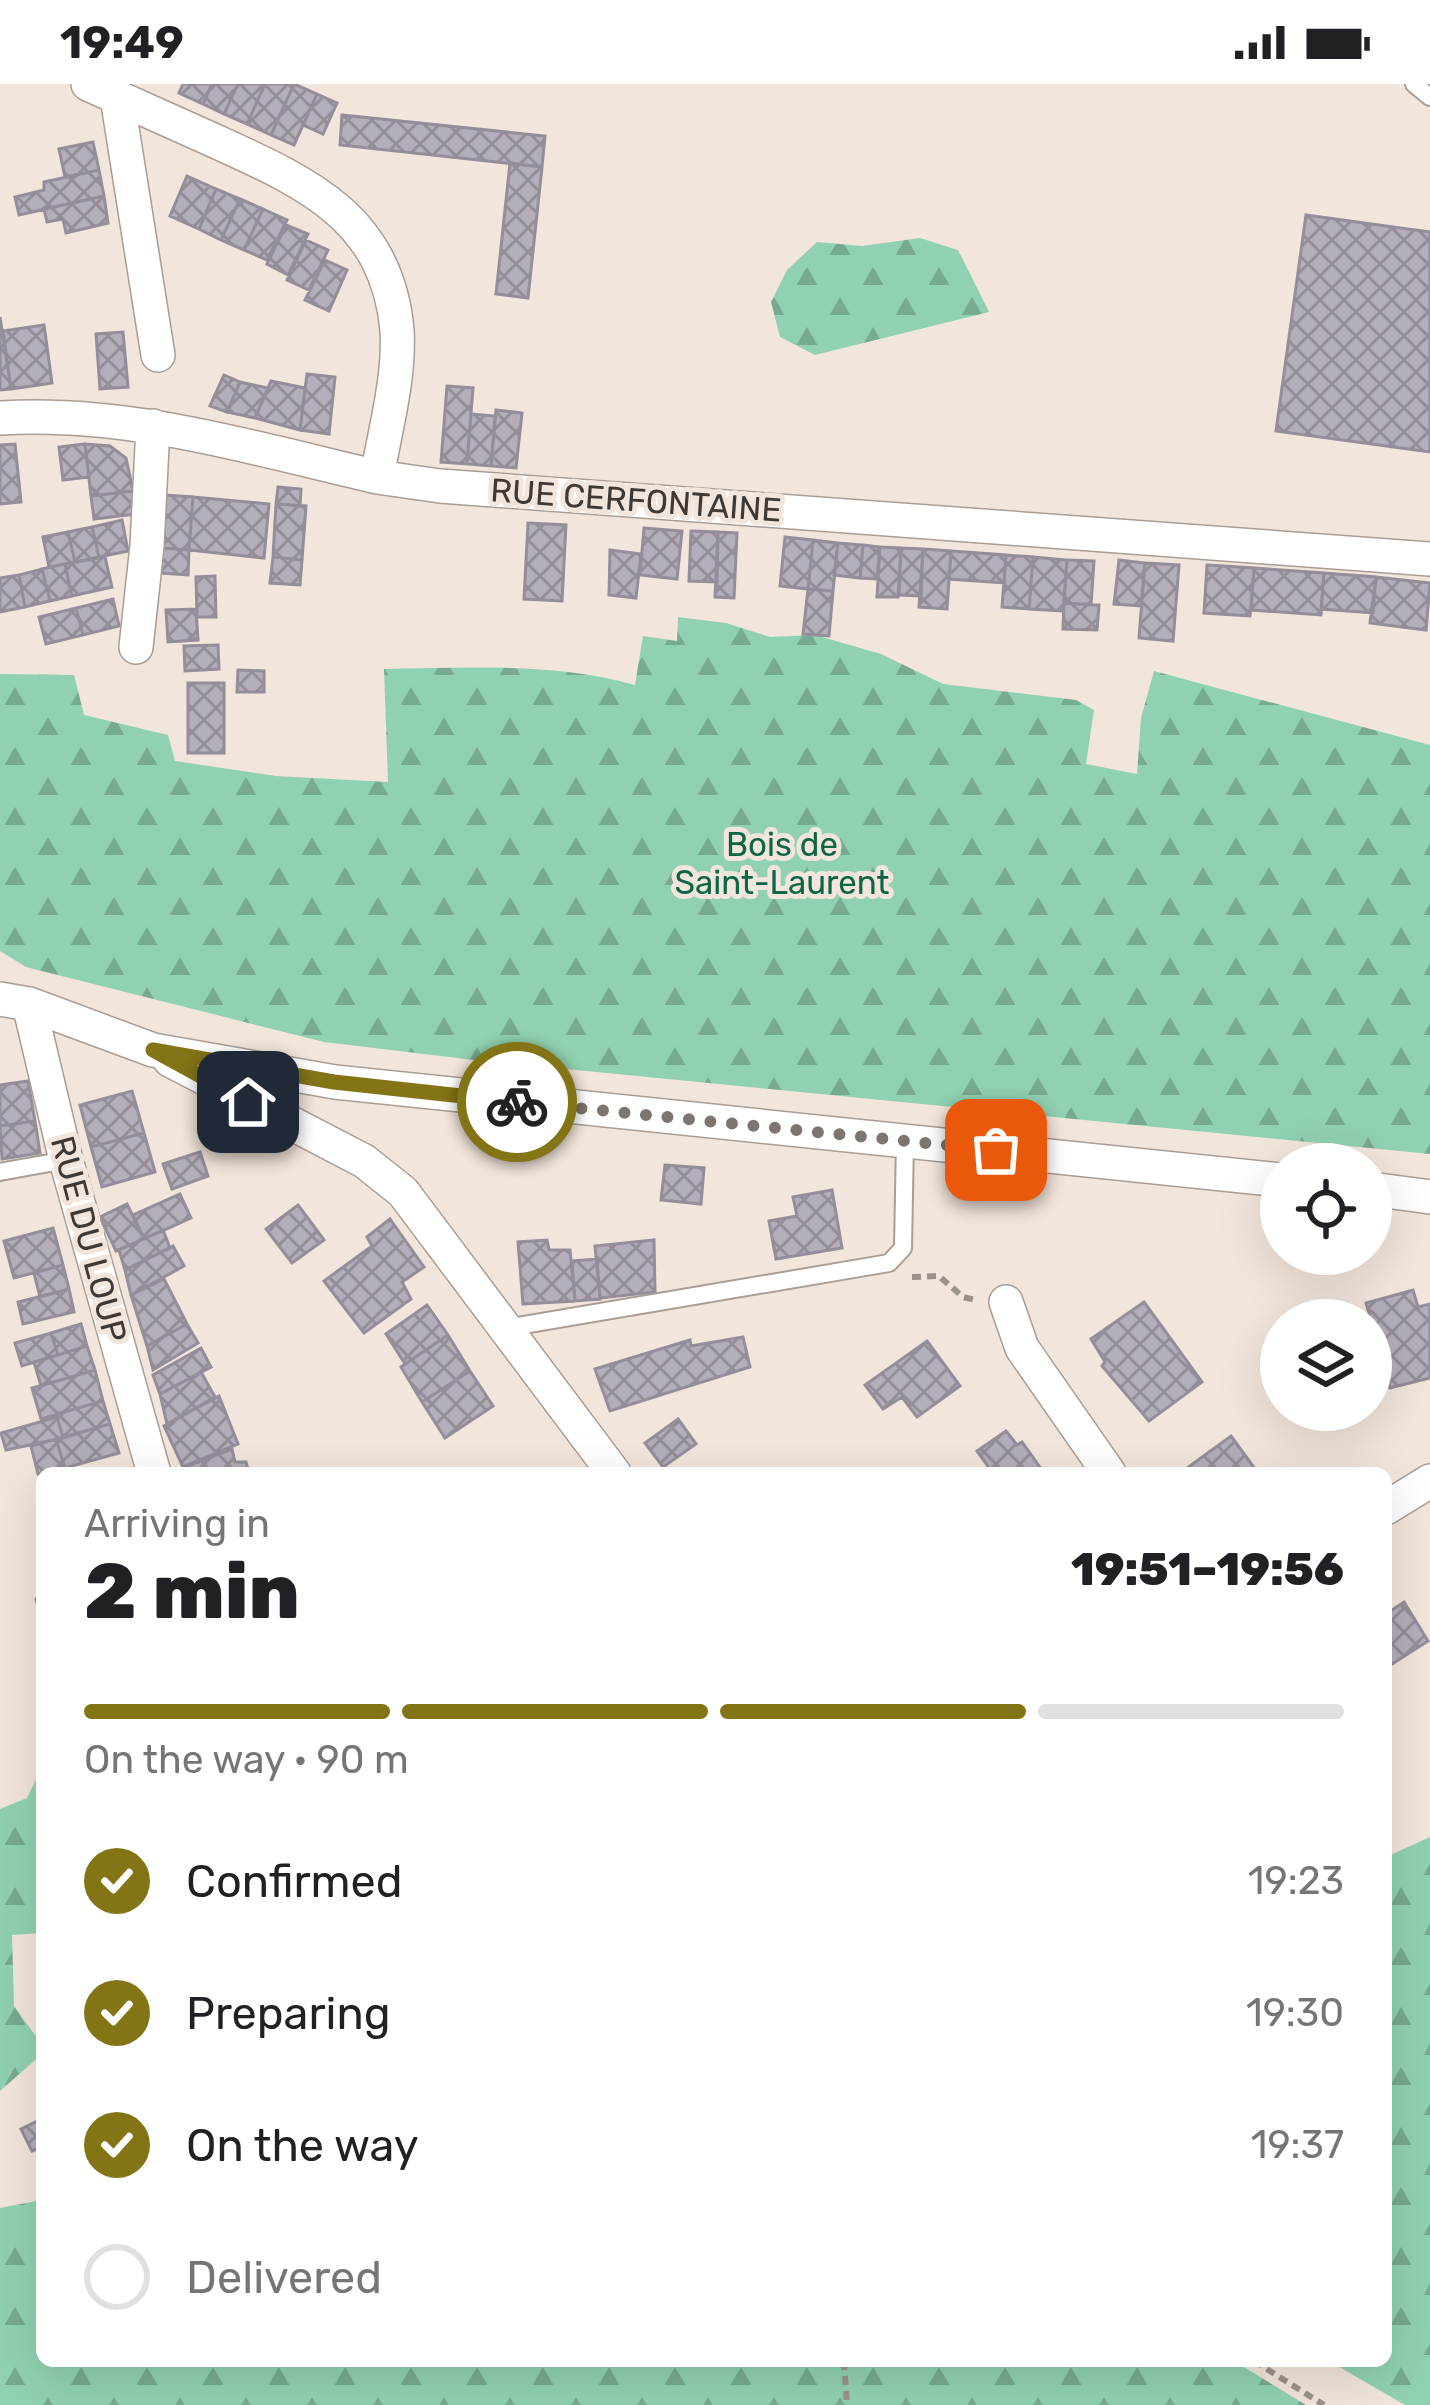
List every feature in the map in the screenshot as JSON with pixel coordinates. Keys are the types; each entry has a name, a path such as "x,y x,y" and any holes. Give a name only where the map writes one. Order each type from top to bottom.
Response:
{"street":[{"path":"103,91 158,355"},
{"path":"103,91 302,181 335,204 358,230 385,280 397,330 396,364 376,477"},
{"name":"RUE CERFONTAINE","path":"0,418 90,419 153,426 376,477 440,486 1430,559"},
{"path":"136,647 153,426"},
{"path":"14,1001 153,1050 364,1161 426,1218 610,1467"},
{"name":"RUE DU LOUP","path":"14,1001 66,1160 152,1467"},
{"path":"153,1050 401,1091 1260,1178"},
{"path":"1392,1192 1430,1197"},
{"path":"1006,1302 1022,1348 1105,1467"},
{"path":"1392,1504 1430,1481"}],"lane":[{"path":"1414,84 1430,97"},
{"path":"506,1328 890,1263 898,1257 904,1235 905,1140"},
{"path":"0,1172 66,1160"}],"path":[{"path":"898,1257 907,1277 939,1276 951,1288"},
{"path":"845,2367 848,2405"},
{"path":"1264,2367 1324,2405"}],"green space":[{"path":"920,238 958,250 989,312 815,355 780,337 771,302 787,270 817,242 862,246"},
{"name":"Bois de Saint-Laurent","path":"678,617 726,623 770,637 815,635 881,654 943,684 1076,700 1094,710 1086,764 1137,774 1141,718 1154,671 1430,745 1430,1154 1392,1150 1392,1143 1318,1143 324,1042 26,967 0,951 0,674 74,675 84,715 168,735 175,761 276,776 388,782 384,669 542,670 635,685 643,636 677,641"},
{"path":"36,1779 36,1933 12,1935 14,2006 36,2037 36,2059 0,2091 0,1809 27,1798"},
{"path":"1430,1837 1430,2405 1405,2405 1339,2367 1392,2367 1392,1854"},
{"path":"36,2201 36,2367 1244,2367 1306,2405 0,2405 0,2208"}],"building":[{"path":"183,84 212,84 203,104 179,93"},
{"path":"212,84 238,84 224,114 203,104"},
{"path":"238,84 265,84 247,124 224,114"},
{"path":"265,84 294,84 271,135 247,124"},
{"path":"294,84 317,94 294,145 271,135"},
{"path":"317,94 337,103 323,134 303,125"},
{"path":"342,115 545,136 542,167 340,145"},
{"path":"93,142 99,170 65,177 59,149"},
{"path":"510,163 542,167 528,298 496,294"},
{"path":"99,170 104,196 19,215 15,197 44,190 44,182"},
{"path":"187,176 216,189 199,229 170,216"},
{"path":"216,189 240,199 221,240 199,229"},
{"path":"104,196 108,223 66,233 63,219 47,222 44,209"},
{"path":"240,199 263,209 244,250 221,240"},
{"path":"263,209 287,220 267,260 244,250"},
{"path":"1306,215 1430,232 1430,452 1276,431"},
{"path":"286,225 308,234 288,275 267,264"},
{"path":"306,240 328,250 309,290 287,280"},
{"path":"325,260 347,270 329,311 305,300"},
{"path":"0,317 11,389 0,390"},
{"path":"44,325 52,383 11,389 3,331"},
{"path":"123,332 128,387 100,389 96,334"},
{"path":"307,374 335,377 329,434 300,430"},
{"path":"224,375 240,382 227,412 210,406"},
{"path":"271,381 305,388 300,430 255,418"},
{"path":"240,382 268,388 255,418 227,412"},
{"path":"447,386 473,388 467,464 441,462"},
{"path":"496,410 522,413 516,468 491,466"},
{"path":"471,414 495,416 491,466 467,464"},
{"path":"15,444 21,502 0,504 0,445"},
{"path":"85,444 110,446 126,458 133,491 91,496"},
{"path":"85,444 89,477 63,480 59,447"},
{"path":"278,487 301,489 300,506 276,504"},
{"path":"133,491 136,514 94,519 91,496"},
{"path":"165,495 193,497 189,550 162,548"},
{"path":"193,497 269,504 264,558 189,550"},
{"path":"276,504 306,506 302,560 273,557"},
{"path":"122,520 128,551 99,557 92,527"},
{"path":"528,523 566,525 562,601 524,599"},
{"path":"92,527 99,557 75,562 68,532"},
{"path":"644,528 682,531 677,579 640,575"},
{"path":"691,531 718,532 717,582 689,581"},
{"path":"68,532 75,562 49,567 43,537"},
{"path":"718,532 737,533 734,598 715,597"},
{"path":"785,537 813,540 808,589 780,586"},
{"path":"813,540 838,543 833,591 808,589"},
{"path":"838,543 863,545 860,578 834,575"},
{"path":"863,545 880,547 877,579 860,578"},
{"path":"880,547 901,548 898,597 877,597"},
{"path":"162,548 189,550 188,575 161,573"},
{"path":"901,548 923,549 921,596 899,595"},
{"path":"923,549 951,551 947,609 919,607"},
{"path":"610,550 641,554 636,598 609,595"},
{"path":"951,551 1006,555 1004,583 949,579"},
{"path":"1006,555 1033,557 1029,609 1002,607"},
{"path":"105,557 112,587 72,596 65,564"},
{"path":"273,557 302,560 300,585 270,583"},
{"path":"1033,557 1067,560 1063,611 1029,609"},
{"path":"1067,560 1094,561 1091,605 1064,603"},
{"path":"1119,560 1145,563 1141,606 1114,604"},
{"path":"1145,563 1179,565 1173,641 1139,638"},
{"path":"65,564 72,596 50,601 42,569"},
{"path":"1207,565 1254,568 1250,616 1204,613"},
{"path":"1254,568 1324,573 1321,615 1251,610"},
{"path":"42,569 50,601 25,607 19,575"},
{"path":"1324,573 1376,577 1373,613 1321,609"},
{"path":"19,575 25,607 0,612 0,578"},
{"path":"215,576 216,617 197,617 196,577"},
{"path":"1376,577 1430,583 1426,630 1370,623"},
{"path":"808,589 833,591 829,636 803,634"},
{"path":"113,599 119,626 83,635 76,608"},
{"path":"1064,603 1099,605 1097,630 1063,629"},
{"path":"76,608 83,635 46,644 39,617"},
{"path":"196,609 198,640 168,642 166,610"},
{"path":"218,645 219,669 185,671 184,646"},
{"path":"238,670 264,671 264,692 237,692"},
{"path":"188,683 224,683 224,753 188,753"},
{"path":"28,1081 35,1121 0,1126 0,1085"},
{"path":"132,1091 144,1133 91,1147 80,1105"},
{"path":"35,1121 40,1153 2,1159 0,1126"},
{"path":"144,1133 155,1172 102,1187 91,1147"},
{"path":"200,1152 208,1176 172,1189 163,1164"},
{"path":"665,1165 704,1168 701,1204 661,1200"},
{"path":"832,1190 842,1248 776,1259 769,1221 797,1216 793,1197"},
{"path":"180,1194 191,1218 144,1239 133,1215"},
{"path":"127,1204 144,1239 116,1251 100,1217"},
{"path":"298,1205 324,1240 292,1263 266,1229"},
{"path":"390,1219 424,1267 402,1282 411,1299 364,1333 324,1281 372,1246 367,1237"},
{"path":"53,1228 63,1265 14,1278 4,1241"},
{"path":"163,1230 170,1248 125,1270 119,1250"},
{"path":"547,1240 549,1250 570,1250 575,1301 523,1304 518,1242"},
{"path":"654,1240 655,1292 600,1298 595,1246"},
{"path":"173,1246 184,1266 131,1295 125,1270"},
{"path":"597,1259 600,1299 575,1301 572,1261"},
{"path":"63,1265 69,1289 40,1297 34,1273"},
{"path":"164,1279 187,1324 147,1346 131,1295"},
{"path":"69,1289 74,1312 23,1324 18,1302"},
{"path":"1413,1290 1418,1307 1430,1304 1430,1378 1392,1388 1392,1299 1380,1299"},
{"path":"1144,1302 1202,1382 1149,1421 1102,1366 1105,1362 1091,1339"},
{"path":"427,1305 448,1335 405,1364 386,1334"},
{"path":"81,1324 87,1346 58,1355 51,1333"},
{"path":"187,1324 198,1343 153,1370 147,1346"},
{"path":"51,1333 58,1355 22,1366 15,1343"},
{"path":"448,1335 470,1371 422,1402 401,1367"},
{"path":"743,1337 750,1367 610,1411 595,1369 690,1340 691,1346"},
{"path":"927,1341 960,1386 917,1417 902,1397 883,1409 865,1385"},
{"path":"87,1346 95,1370 41,1386 34,1362"},
{"path":"201,1348 211,1367 160,1394 153,1375"},
{"path":"95,1370 103,1401 41,1419 32,1388"},
{"path":"470,1371 493,1406 445,1438 422,1402"},
{"path":"201,1372 215,1397 167,1424 160,1394"},
{"path":"219,1396 238,1444 183,1467 164,1426"},
{"path":"103,1401 110,1424 63,1438 56,1414"},
{"path":"57,1417 63,1438 6,1450 1,1433"},
{"path":"678,1419 696,1444 663,1467 645,1443"},
{"path":"110,1424 119,1453 65,1467 56,1439"},
{"path":"1006,1431 1017,1445 1022,1442 1040,1467 987,1467 977,1451"},
{"path":"1231,1436 1254,1467 1188,1467"},
{"path":"56,1439 65,1467 36,1467 31,1446"},
{"path":"232,1449 235,1462 246,1462 247,1467 185,1467"},
{"path":"1404,1602 1428,1641 1392,1664 1392,1610"},
{"path":"36,2122 36,2149 32,2151 21,2129"}],"way so far":[{"path":"517,1102 996,1150"}],"route":[{"path":"248,1102 153,1050 334,1082 517,1102"}]}
